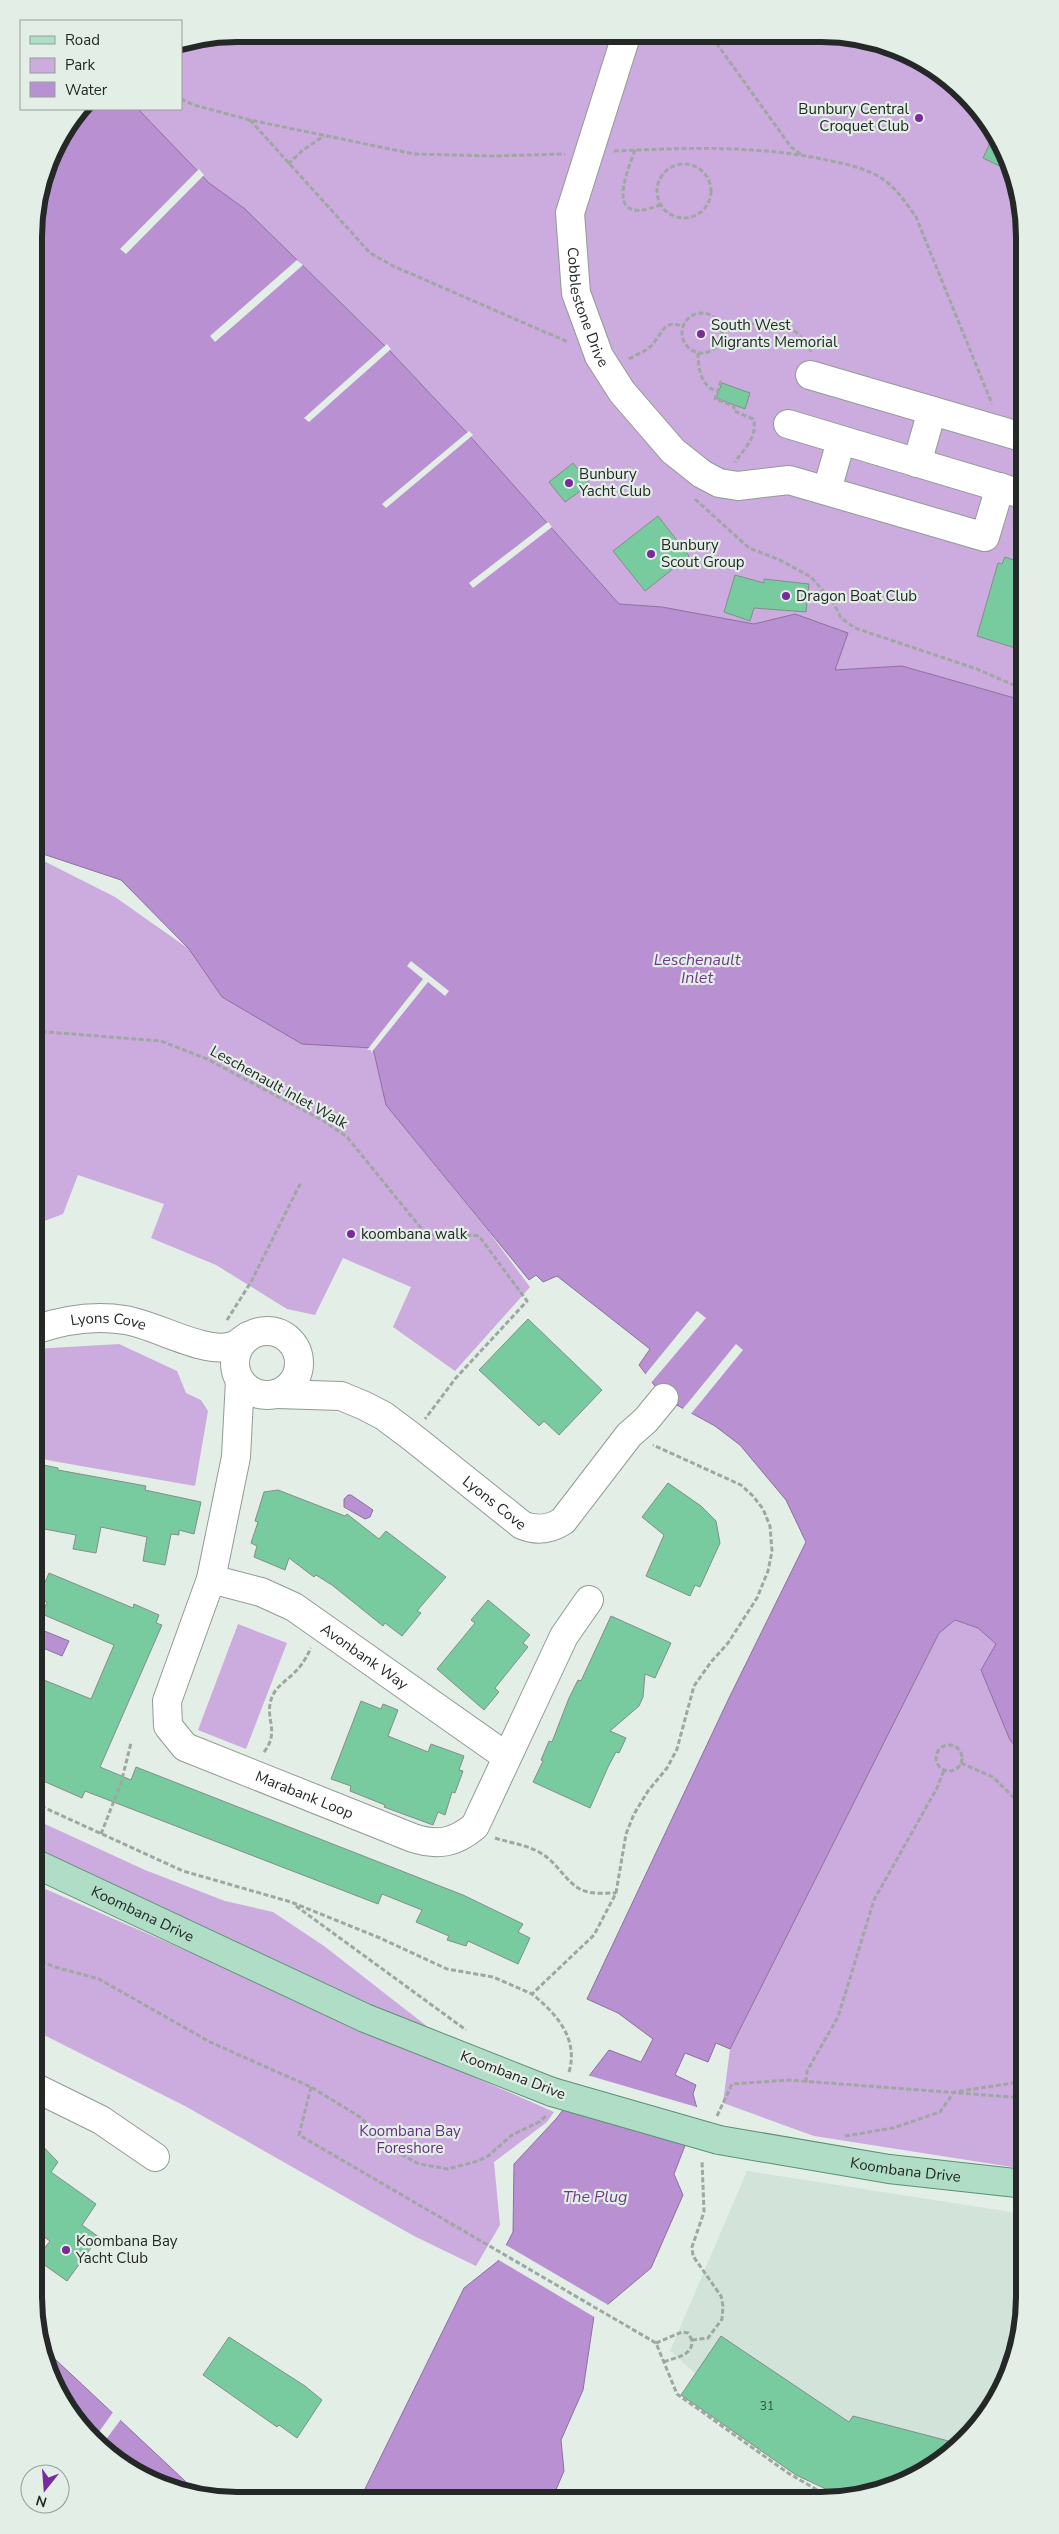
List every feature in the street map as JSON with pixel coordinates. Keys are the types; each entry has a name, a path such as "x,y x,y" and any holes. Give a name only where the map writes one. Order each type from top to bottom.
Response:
{"main road":[{"name":"Koombana Drive","path":"42,1866 365,2018 556,2094 712,2140 889,2169 1016,2183"}],"street":[{"name":"Cobblestone Drive","path":"624,42 570,213 576,293 599,356 622,392 673,451 702,474 719,483 738,486 789,480 985,538 1012,491"},
{"path":"810,375 1016,435"},
{"path":"917,463 932,410"},
{"path":"788,424 1012,491"},
{"path":"827,490 841,441"},
{"name":"Lyons Cove","path":"42,1328 63,1322 104,1318 141,1323 210,1347 231,1347 248,1336"},
{"path":"268,1331 278,1333 294,1346 298,1356 297,1375 285,1390 274,1394 259,1394 250,1391 239,1379 234,1360 241,1343 248,1336 268,1331"},
{"name":"Lyons Cove","path":"180,1338 202,1358 239,1379"},
{"name":"Lyons Cove","path":"298,1356 341,1396 384,1416 512,1518 522,1525 539,1530 555,1527 562,1521 629,1435 646,1420 664,1398"},
{"name":"Marabank Loop","path":"239,1379 236,1457 211,1579 170,1688 166,1708 168,1726 185,1747 248,1774 424,1842 440,1844 452,1842 475,1826"},
{"name":"Lyons Cove","path":"274,1394 341,1396"},
{"name":"Marabank Loop","path":"236,1457 260,1409 274,1394"},
{"name":"Avonbank Way","path":"211,1579 279,1598 323,1625 507,1757"},
{"path":"475,1826 564,1636 588,1600"},
{"path":"42,2090 101,2120 155,2156"}],"path":[{"path":"716,42 791,147 802,155"},
{"path":"182,99 194,105 250,120 431,156 715,148 802,155 863,169 875,174 899,193 916,217 995,410"},
{"path":"288,164 303,150 325,136"},
{"path":"635,150 622,187 623,198 631,208 642,211 660,204"},
{"path":"685,164 694,166 707,177 711,194 708,203 697,216 679,219 670,216 660,204 656,193 657,184 668,169 685,164"},
{"path":"700,314 712,316 721,330 721,339 713,350 698,353 689,348 682,337 683,327 688,319 700,314"},
{"path":"721,330 767,322 784,325 799,334 810,348 813,362 810,375"},
{"path":"608,369 651,346 666,325 672,324 683,327"},
{"path":"698,353 704,382 711,389 717,391"},
{"path":"702,507 753,436 756,426 753,419 734,411 734,406 715,399 721,381"},
{"name":"Leschenault Inlet Walk","path":"42,1033 160,1041 207,1060 322,1120 347,1137 426,1233 442,1237 479,1236 527,1301 455,1379 412,1437"},
{"path":"224,1324 251,1282 302,1182"},
{"path":"532,1994 594,1935 616,1893 626,1834 634,1814 648,1791 667,1768 684,1730 686,1708 694,1686 710,1662 728,1643 757,1598 768,1571 772,1551 770,1526 763,1509 741,1485 629,1435"},
{"path":"248,1774 268,1747 272,1736 269,1709 275,1691 306,1659 323,1625"},
{"path":"101,1834 122,1783 131,1743"},
{"path":"945,1746 954,1747 960,1752 961,1763 956,1769 944,1770 938,1764 937,1756 945,1746"},
{"path":"961,1763 993,1777 1016,1800"},
{"path":"806,2082 807,2071 838,2017 874,1900 937,1788 944,1770"},
{"path":"42,1807 183,1871 291,1902 380,1938 447,1969 493,1977 532,1994 551,2009 566,2031 572,2054 556,2094 540,2122 512,2135 488,2156 478,2161 461,2167 434,2168 419,2164 395,2151 360,2116 311,2087 210,2042 99,1979 42,1961"},
{"path":"475,1826 493,1837 521,1843 538,1851 554,1862 578,1888 592,1893 616,1893"},
{"path":"291,1902 473,2035"},
{"path":"692,2340 708,2338 722,2319 723,2306 714,2285 694,2256 692,2247 704,2212 712,2140 732,2084 789,2080 1016,2097"},
{"path":"841,2136 893,2128 940,2112 954,2092 1016,2082"},
{"path":"311,2087 300,2135 656,2343 677,2394 788,2473 821,2492"},
{"path":"656,2343 682,2332 688,2333 692,2340 691,2349 687,2354 664,2362"}],"shaded area":[{"path":"747,2171 1016,2213 1015,2322 1010,2347 1002,2371 984,2405 950,2443 930,2459 896,2477 860,2488 828,2492 670,2351"}],"green space":[{"path":"237,42 822,42 872,49 896,57 930,75 968,109 984,129 1002,163 1010,187 1015,212 1016,698 902,666 835,670 795,614 754,624 662,607 619,604 468,434 390,351 245,209 209,184 139,110 182,110 182,51 212,44"},
{"path":"42,860 115,897 189,949 222,997 373,1048 386,1105 489,1232 530,1287 455,1371 393,1327 411,1287 343,1258 315,1315 287,1309 216,1265 151,1238 164,1204 78,1175 63,1214 42,1222"},
{"path":"119,1344 177,1371 186,1393 201,1400 208,1411 195,1486 42,1458 42,1349"},
{"path":"955,1620 978,1628 996,1644 1010,1740 1016,1747 1016,2168 814,2136 723,2103 730,2049 939,1633"},
{"path":"238,1624 287,1643 246,1749 198,1730"},
{"path":"42,1823 145,1870 225,1901 273,1912 324,1946 442,2038 42,1854"},
{"name":"Koombana Bay Foreshore","path":"42,1888 554,2112 547,2122 494,2162 500,2225 476,2266 414,2236 185,2106 42,2034"}],"water":[{"name":"Leschenault Inlet","path":"90,110 139,110 209,183 245,209 390,351 468,434 619,604 662,607 754,624 795,614 848,633 835,670 902,666 1016,698 1016,1747 1010,1740 981,1670 996,1644 978,1628 955,1620 939,1633 730,2049 716,2043 708,2062 685,2053 675,2075 696,2085 693,2094 698,2112 674,2174 683,2195 651,2268 594,2316 583,2390 561,2440 564,2471 555,2492 363,2492 464,2288 498,2261 513,2232 514,2164 556,2119 609,2050 641,2062 653,2039 618,2013 587,1999 729,1698 806,1542 786,1500 740,1445 715,1426 664,1398 639,1365 650,1349 557,1276 543,1282 536,1275 529,1280 386,1105 373,1048 302,1044 222,997 189,949 121,880 42,854 42,237 46,199 57,163 75,129"},
{"path":"351,1495 373,1510 370,1517 365,1519 344,1507 344,1499"},
{"path":"42,1630 69,1641 62,1656 42,1648"},
{"path":"52,2356 190,2486 151,2471 129,2459 109,2443 75,2405 57,2371"}],"pier":[{"path":"199,169 204,175 126,254 120,249"},
{"path":"297,260 303,265 215,342 210,336"},
{"path":"387,344 391,349 309,422 304,418"},
{"path":"469,431 473,435 386,508 382,504"},
{"path":"548,522 552,527 473,588 469,583"},
{"path":"411,961 449,991 445,996 428,982 371,1053 371,1050 367,1050 423,979 407,966"},
{"path":"697,1311 706,1318 650,1384 644,1376"},
{"path":"736,1344 743,1350 690,1415 682,1410"},
{"path":"587,2075 700,2108 701,2113 688,2144 562,2107"},
{"path":"504,2244 610,2306 596,2318 497,2259"},
{"path":"114,2411 122,2418 106,2440 98,2432"}],"building":[{"path":"991,141 1004,168 983,158"},
{"path":"722,383 750,393 745,409 716,398"},
{"name":"Bunbury Yacht Club","path":"573,463 590,484 565,502 549,482"},
{"name":"Bunbury Scout Group","path":"658,516 689,556 645,591 613,551"},
{"path":"1005,557 1016,561 1016,648 977,636 998,563 1002,564"},
{"path":"735,575 764,583 764,579 809,584 806,612 754,608 750,621 724,612"},
{"path":"528,1319 602,1390 559,1435 544,1421 539,1426 479,1370"},
{"path":"42,1465 58,1468 58,1470 146,1486 145,1490 201,1502 194,1534 179,1530 179,1535 171,1534 165,1565 143,1561 147,1537 101,1527 96,1553 73,1549 76,1535 42,1529"},
{"path":"668,1483 701,1506 716,1521 720,1543 700,1587 695,1585 690,1596 646,1576 664,1535 642,1517"},
{"path":"278,1490 345,1516 347,1514 379,1539 386,1531 446,1577 417,1611 421,1613 402,1636 385,1623 383,1626 332,1585 316,1575 314,1577 289,1558 285,1570 254,1557 257,1546 251,1543 258,1522 255,1521 264,1492"},
{"path":"49,1573 133,1608 134,1604 159,1615 156,1623 162,1625 100,1767 131,1780 136,1767 463,1895 523,1924 518,1932 530,1938 518,1964 468,1941 466,1946 447,1940 449,1936 416,1922 422,1910 382,1894 378,1904 85,1791 82,1798 42,1780 42,1679 91,1699 114,1645 42,1614 47,1602 42,1600 42,1590"},
{"path":"488,1600 530,1635 523,1643 528,1647 495,1688 499,1692 484,1710 437,1669 475,1623 471,1620"},
{"path":"611,1616 671,1643 655,1678 645,1674 643,1697 639,1706 610,1731 626,1738 619,1753 616,1752 608,1767 590,1808 533,1782 543,1761 541,1760 549,1741 552,1742 569,1698 578,1680 581,1681"},
{"path":"361,1701 381,1709 383,1704 398,1710 388,1736 428,1752 431,1744 464,1756 459,1770 463,1771 455,1793 452,1792 445,1815 438,1812 433,1825 384,1807 385,1805 350,1791 351,1786 331,1779"},
{"path":"42,2145 58,2162 51,2172 96,2204 82,2225 99,2237 67,2281 42,2263 42,2251 50,2241 42,2236"},
{"path":"721,2336 849,2422 853,2416 951,2442 930,2459 896,2477 860,2488 831,2491 796,2475 681,2395"},
{"path":"229,2337 305,2386 322,2400 297,2438 279,2425 277,2427 203,2375"}],"place":[{"name":"Bunbury Central Croquet Club","path":"919,118"},
{"name":"South West Migrants Memorial","path":"701,334"},
{"name":"Bunbury Yacht Club","path":"569,483"},
{"name":"Bunbury Scout Group","path":"651,554"},
{"name":"Dragon Boat Club","path":"786,596"},
{"name":"koombana walk","path":"351,1234"},
{"name":"Koombana Bay Yacht Club","path":"66,2250"}],"water label":[{"name":"The Plug","path":"595,2196"}]}
